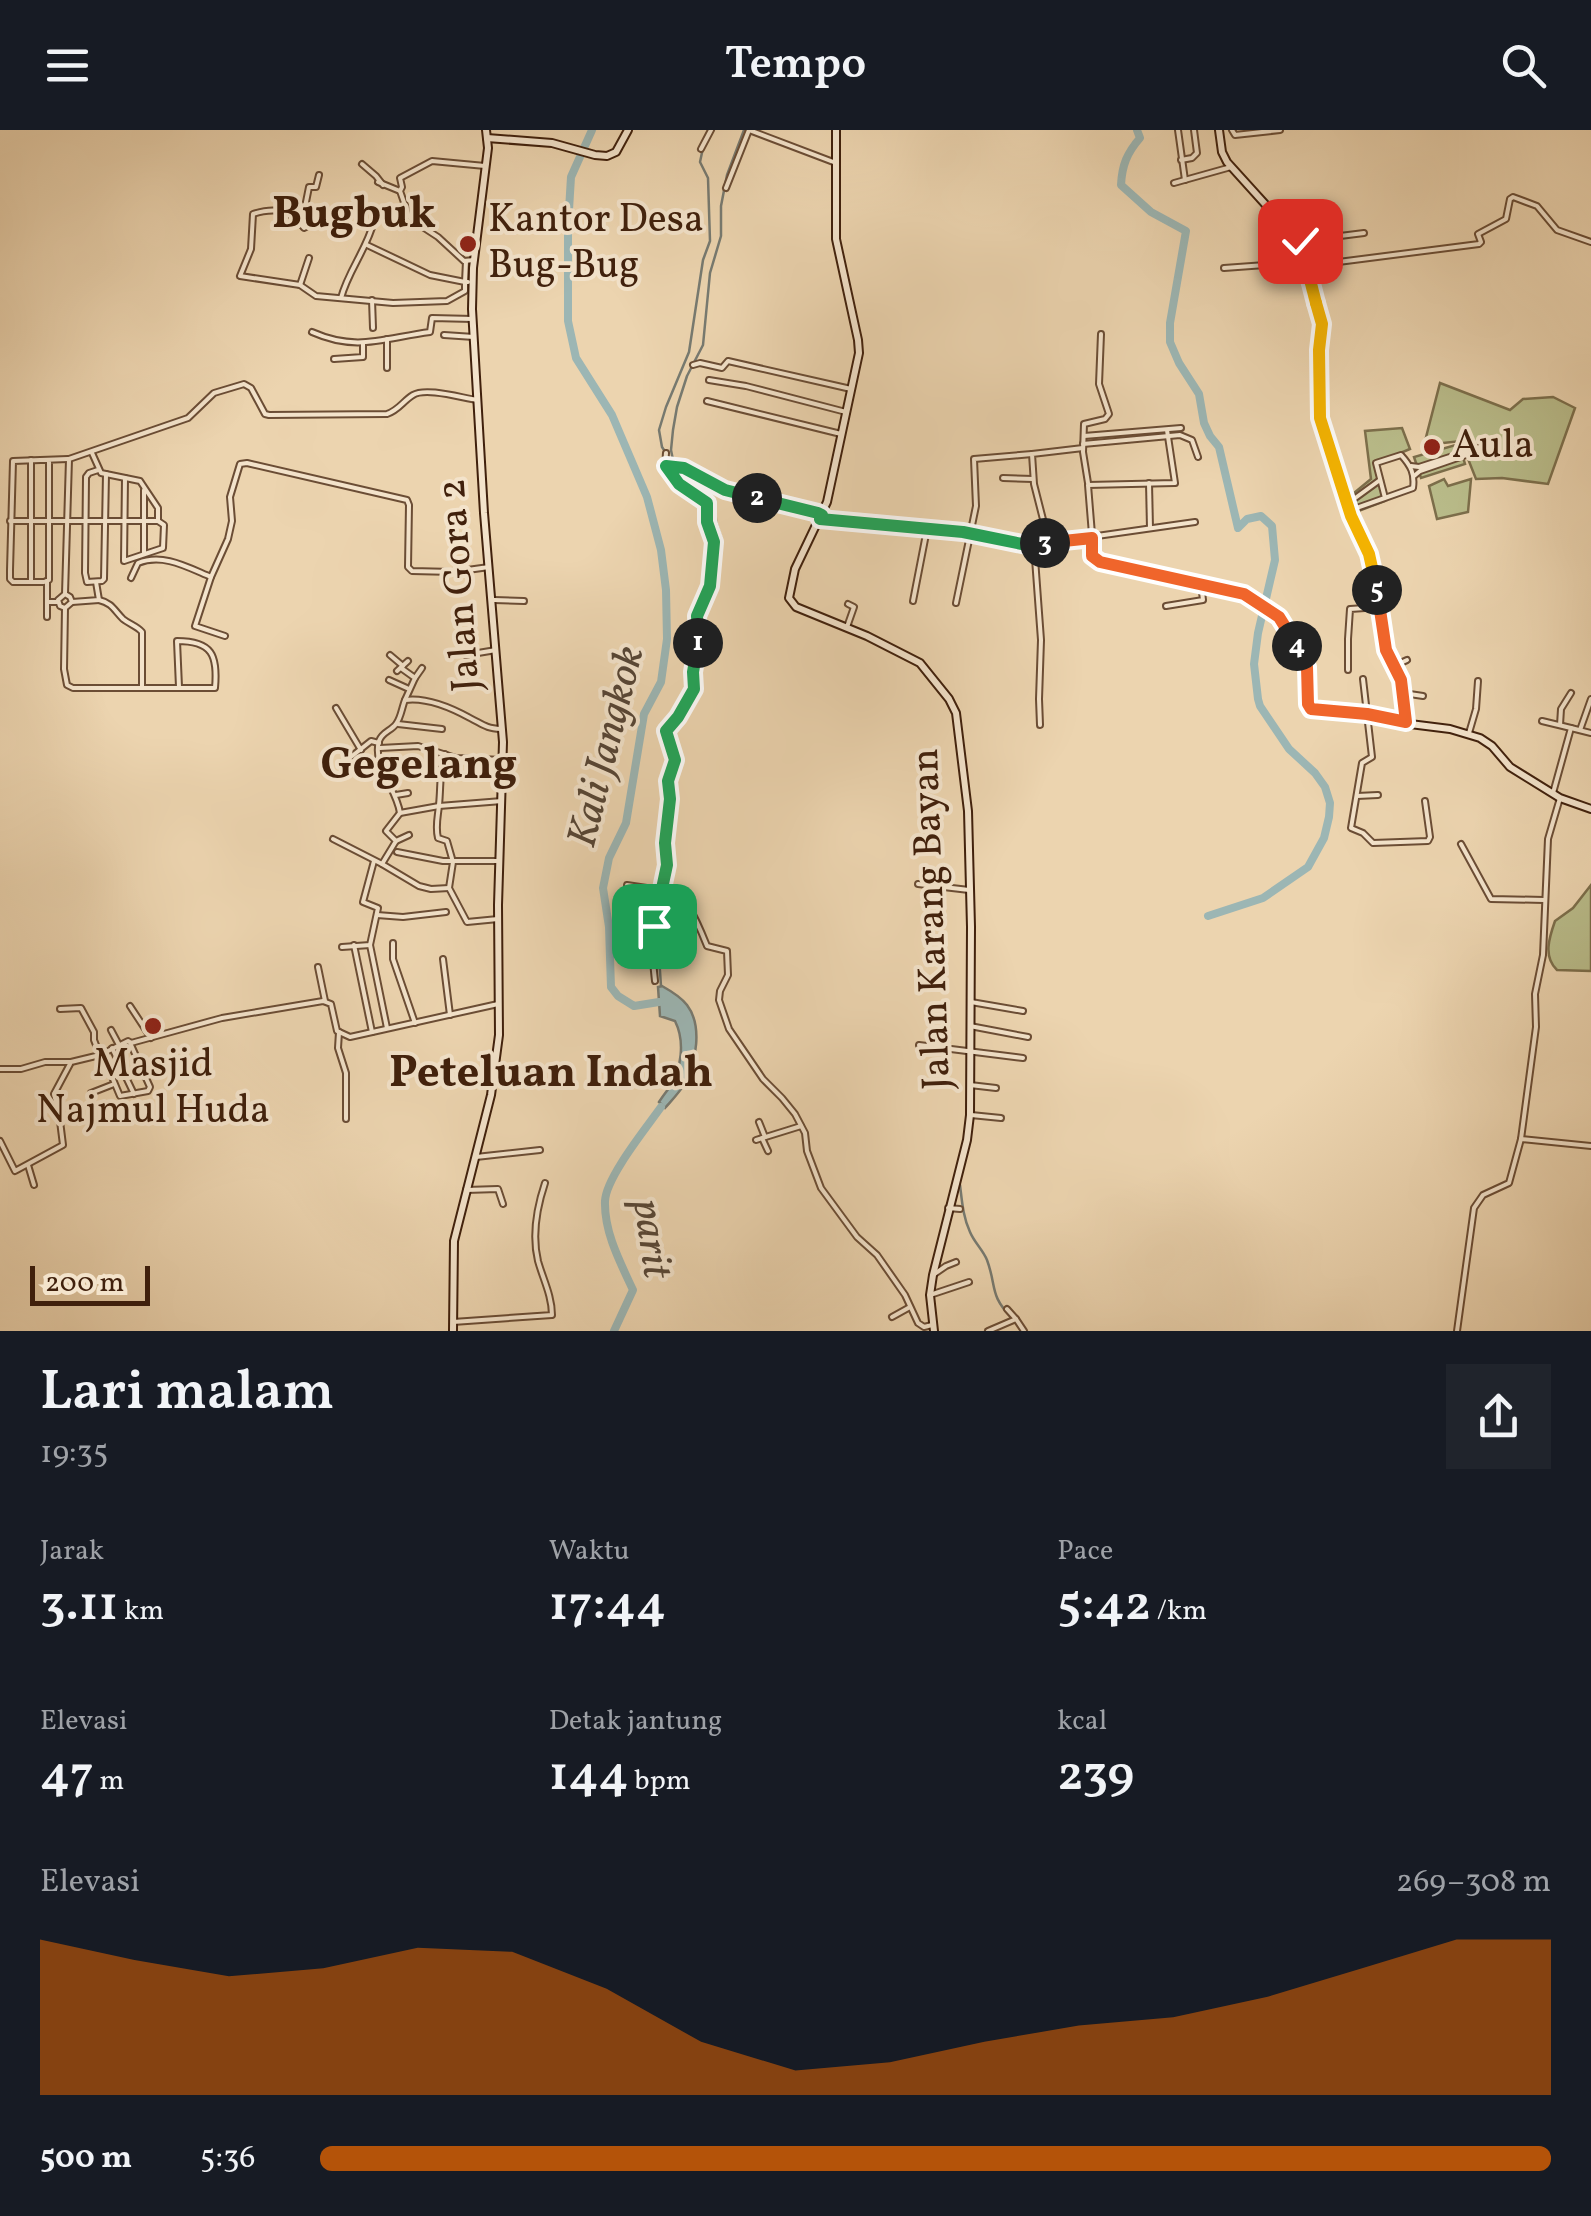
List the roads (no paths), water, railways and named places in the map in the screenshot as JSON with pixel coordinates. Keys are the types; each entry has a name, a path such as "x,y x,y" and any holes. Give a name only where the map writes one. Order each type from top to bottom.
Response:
{"street":[{"path":"487,134 602,156 614,154 628,130"},
{"path":"700,148 711,130"},
{"path":"726,188 749,130 836,163"},
{"name":"Jalan Karang Bayan","path":"836,130 836,240 859,345 832,482 821,517 795,569 789,599 796,607 920,662 954,706 968,802 970,1115 968,1140 933,1275 933,1328"},
{"path":"1178,130 1185,180"},
{"path":"1182,160 1196,153 1194,130"},
{"path":"1219,130 1224,156 1231,167 1300,241 1322,324 1320,418 1348,507 1369,554 1386,650 1401,680 1406,722"},
{"path":"1232,130 1234,135 1280,130"},
{"name":"Jalan Gora 2","path":"453,1326 453,1249 498,1050 503,731 469,282 487,134"},
{"path":"470,260 411,218 400,191 400,178 432,160 485,166"},
{"path":"362,164 380,184 400,191"},
{"path":"1174,183 1231,167"},
{"path":"298,222 308,188 317,186 319,175"},
{"path":"1224,268 1306,264 1478,244 1479,234 1506,218 1512,197 1537,206 1557,230 1591,242"},
{"path":"308,226 304,228 292,215 281,211 254,213 251,249 239,274 300,285 316,296 393,303 450,300 463,294 469,282 426,274 366,246"},
{"path":"341,298 374,221"},
{"path":"1300,241 1364,233"},
{"path":"300,285 309,258"},
{"path":"372,300 373,328"},
{"path":"312,332 342,343 364,344 430,332 432,318 473,319"},
{"path":"1100,334 1099,384 1109,414 1105,419 1084,424 1083,446 1092,556 1097,561 1237,592 1268,608 1279,617 1302,653 1311,709 1367,714 1469,734 1492,746 1510,767 1556,795 1591,809"},
{"path":"444,335 474,337"},
{"path":"387,340 387,368"},
{"path":"342,343 346,357"},
{"path":"334,359 363,356 364,344"},
{"path":"693,364 722,368 728,361 851,388"},
{"path":"708,380 846,412"},
{"path":"48,582 10,579 14,460 69,459 91,452 188,418 214,393 244,384 269,415 387,414 420,392 477,400"},
{"path":"707,401 841,434"},
{"path":"956,604 976,503 974,459 1032,454 1181,428"},
{"path":"1088,485 1176,482 1167,433"},
{"path":"1084,436 1180,435 1190,439 1198,457"},
{"path":"1348,507 1412,488 1419,469 1464,454 1496,443 1494,442 1464,454"},
{"path":"91,452 98,470 144,485 158,508 158,521"},
{"path":"655,981 652,948 667,865 668,781 675,760 666,731 694,689 693,672 699,649 696,621 710,586 714,542 707,522 707,503 679,484 667,466 666,453"},
{"path":"1032,454 1033,479 1049,543"},
{"path":"1385,498 1377,462 1401,456 1419,469"},
{"path":"65,594 69,459"},
{"path":"30,460 31,582"},
{"path":"47,618 49,460"},
{"path":"225,636 195,626 228,539 232,521 230,497 238,468 244,463 407,500 408,567 412,571 453,572 488,567"},
{"path":"667,466 687,469 725,490 821,517 972,534 1034,546 1195,522"},
{"path":"1411,466 1414,476"},
{"path":"98,470 86,477 86,581 102,581 104,576 106,474"},
{"path":"10,521 30,520 125,520 158,521 164,526 163,548 124,561 125,520 125,478"},
{"path":"1003,478 1033,479"},
{"path":"1348,507 1380,480"},
{"path":"1149,484 1150,528"},
{"path":"144,485 144,554"},
{"path":"913,601 927,529"},
{"path":"1034,546 1040,725"},
{"path":"1036,558 1060,555"},
{"path":"130,578 138,563 158,558 211,576"},
{"path":"96,582 99,600"},
{"path":"1166,606 1203,600 1202,584"},
{"path":"65,594 72,602"},
{"path":"58,602 65,594"},
{"path":"65,608 72,602 99,600 139,627 142,688"},
{"path":"492,600 524,601"},
{"path":"47,602 58,602 65,608 66,686 215,688 215,658 194,641 177,641 179,687"},
{"path":"847,627 854,607 848,604"},
{"path":"1348,670 1350,609 1380,607"},
{"path":"466,655 497,650"},
{"path":"390,655 415,678"},
{"path":"1394,666 1407,660"},
{"path":"400,812 380,762 379,746 382,735 396,724 422,668"},
{"path":"1363,679 1372,756 1362,763 1352,828 1364,833 1371,842 1428,840 1425,801"},
{"path":"390,680 409,689"},
{"path":"1469,734 1478,680"},
{"path":"1403,693 1423,696"},
{"path":"1560,725 1561,710 1571,693"},
{"path":"405,700 425,699 487,729 503,731"},
{"path":"1580,730 1591,699"},
{"path":"336,708 361,750"},
{"path":"1542,720 1591,734"},
{"path":"396,724 442,729"},
{"path":"1458,1331 1474,1208 1483,1195 1509,1183 1521,1139 1536,1027 1548,839 1571,728"},
{"path":"342,764 372,741 379,746 418,746 459,758 503,760"},
{"path":"444,754 439,773 436,834 447,841 452,862 449,888 467,922 498,920"},
{"path":"396,795 408,793"},
{"path":"1357,796 1378,795"},
{"path":"396,842 385,832 400,812 502,801"},
{"path":"382,864 396,842 409,835"},
{"path":"333,839 423,888 449,888"},
{"path":"1461,844 1492,899 1545,900"},
{"path":"396,852 452,862 499,861"},
{"path":"374,860 363,902 378,906 370,945 387,1028"},
{"path":"918,884 969,890"},
{"path":"627,885 663,886 677,893 698,920 706,944 726,951 728,975 719,997 726,1023 754,1068 788,1105 801,1126 821,1188 857,1236 877,1255 902,1290 919,1325 933,1328"},
{"path":"376,915 446,912"},
{"path":"393,943 395,967 415,1023"},
{"path":"354,945 372,1032"},
{"path":"342,947 370,945"},
{"path":"443,959 450,1015"},
{"path":"318,966 325,1000"},
{"path":"131,1044 222,1018 325,1000 332,1004 335,1027 350,1037 498,1004"},
{"path":"970,1002 1024,1011"},
{"path":"130,1006 151,1038"},
{"path":"0,1069 71,1062 101,1054 128,1041 150,1087 148,1091 120,1096 101,1054 94,1040 82,1008 60,1009"},
{"path":"970,1026 1028,1037"},
{"path":"111,1030 119,1046"},
{"path":"339,1032 338,1048 346,1073 346,1118"},
{"path":"919,1045 1023,1058"},
{"path":"112,1048 134,1095"},
{"path":"1,1144 14,1170 64,1144 54,1094 71,1062"},
{"path":"91,1093 114,1084"},
{"path":"970,1086 996,1088"},
{"path":"970,1115 1001,1118"},
{"path":"759,1122 768,1151"},
{"path":"761,1138 801,1126"},
{"path":"1521,1139 1591,1146"},
{"path":"476,1157 540,1150"},
{"path":"28,1165 34,1185"},
{"path":"453,1326 552,1315 536,1244 545,1183"},
{"path":"466,1190 498,1189 503,1204"},
{"path":"948,1208 960,1209"},
{"path":"933,1275 956,1262"},
{"path":"930,1295 969,1282"},
{"path":"892,1317 910,1306"},
{"path":"1007,1309 1024,1331"},
{"path":"988,1331 1015,1320"}],"water":[{"path":"658,987 687,1005 696,1033 689,1074 665,1108 659,1102 677,1072 681,1046 675,1021 660,1016"}],"waterway":[{"name":"Kali Jangkok","path":"592,130 571,177 568,321 576,358 612,415 647,497 661,550 667,639 661,682 644,714 626,823 609,858 603,888 611,987 634,1006 659,1002"},
{"path":"672,777 676,756 669,735 698,683 695,673 705,645 702,625 717,577 721,537 715,500 675,470 673,430 687,376 703,345 710,273 721,236 721,206 727,175 744,130"},
{"path":"1137,130 1140,138 1126,160 1121,185 1151,212 1186,231 1170,342 1199,394 1204,423 1219,447 1238,528 1247,519 1261,516 1272,526 1275,560 1254,664 1260,706 1289,749 1315,773 1330,803 1324,838 1308,867 1263,898 1208,916"},
{"path":"666,453 659,430 689,352 703,260 710,241 708,178 700,162 703,148"},
{"path":"661,986 658,942 675,801 671,790"},
{"name":"parit","path":"614,1331 633,1290 610,1235 605,1213 607,1191 661,1107"},
{"path":"960,1185 968,1226 987,1260 997,1297 1012,1318"}],"place":[{"name":"Kantor Desa Bug-Bug","path":"468,244"},
{"name":"Aula","path":"1432,447"},
{"name":"Masjid Najmul Huda","path":"153,1026"}],"district":[{"name":"Bugbuk","path":"354,215"},
{"name":"Gegelang","path":"419,766"},
{"name":"Peteluan Indah","path":"551,1074"}]}
